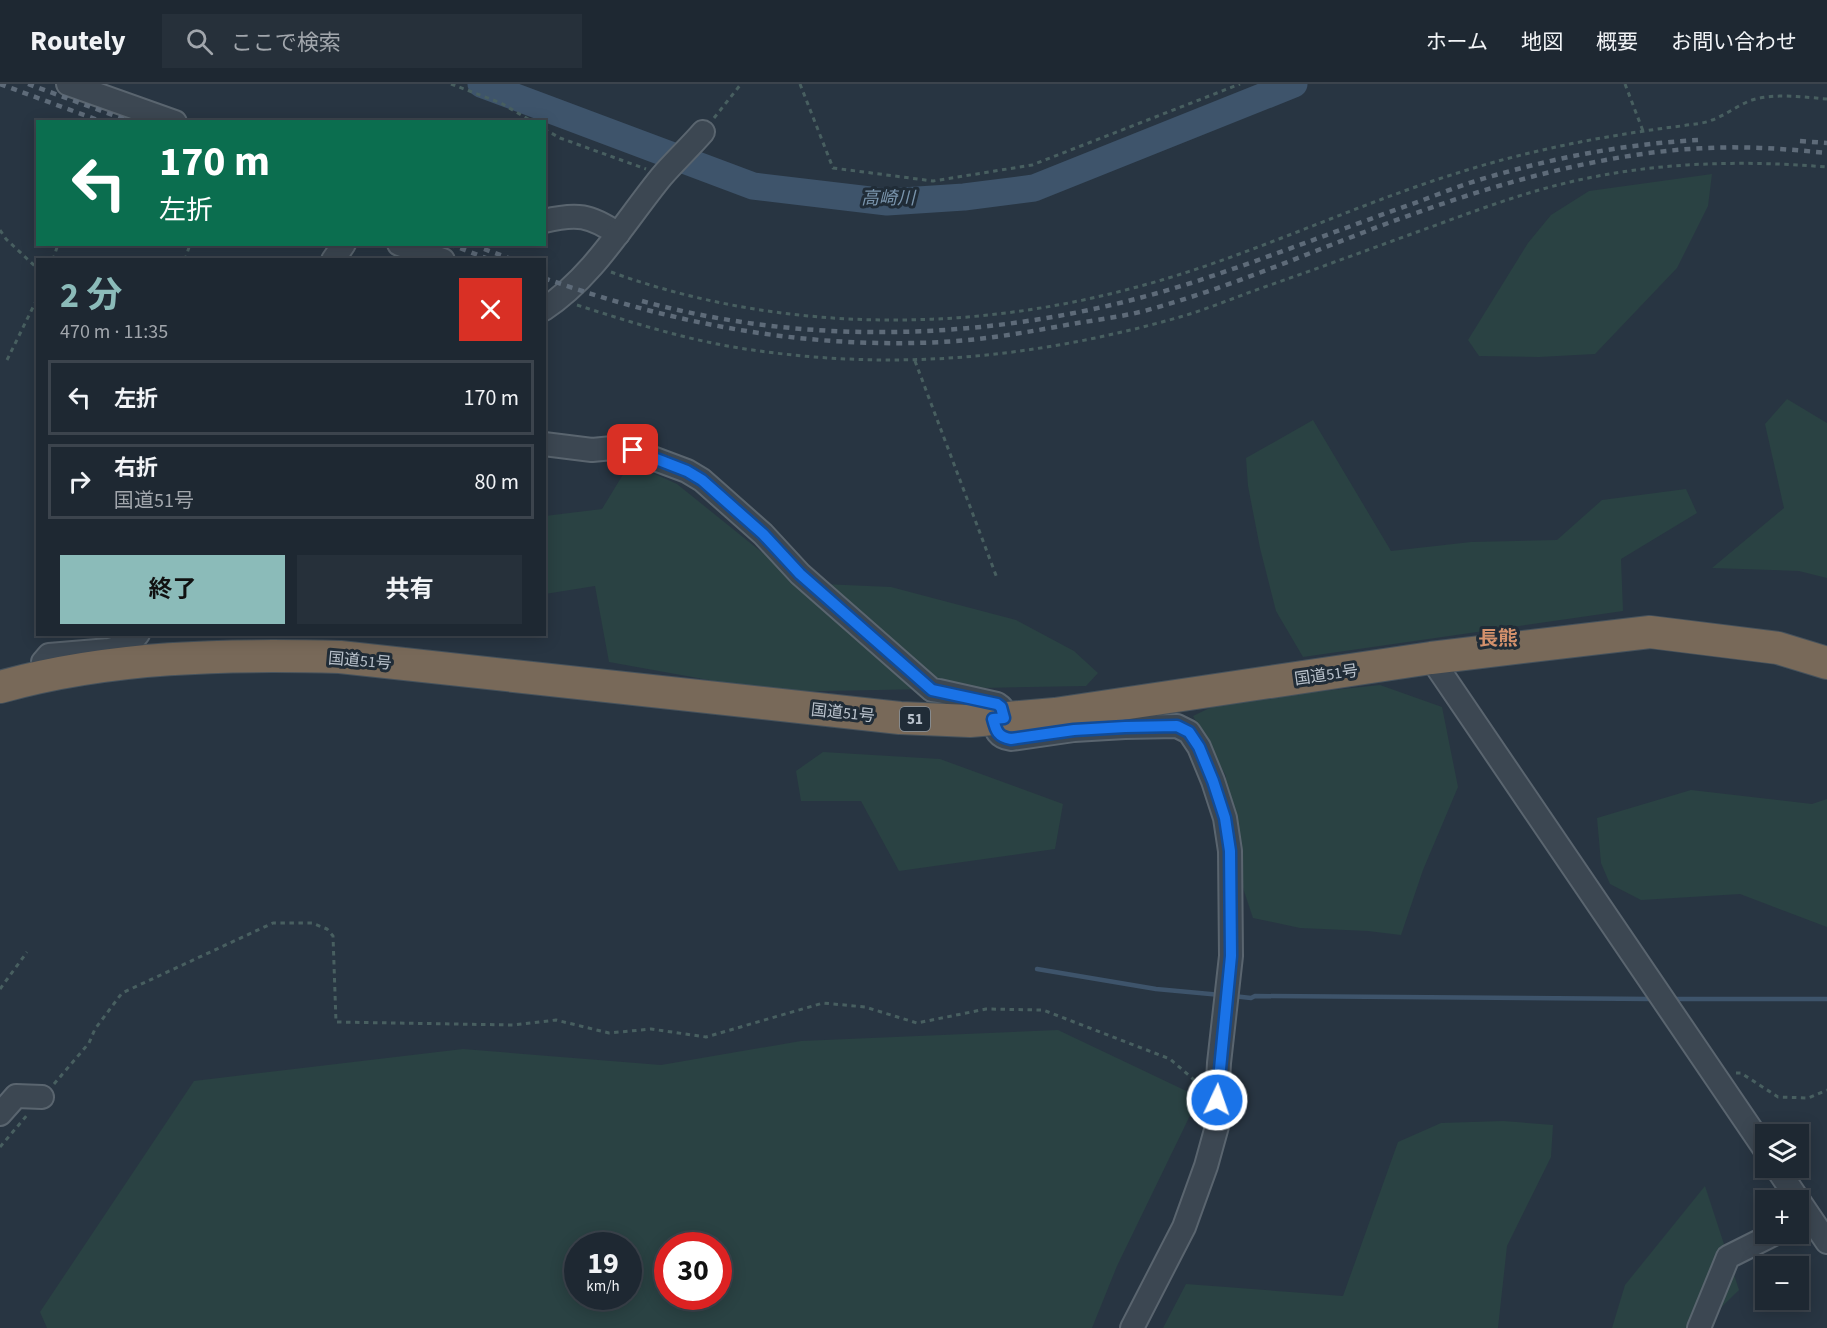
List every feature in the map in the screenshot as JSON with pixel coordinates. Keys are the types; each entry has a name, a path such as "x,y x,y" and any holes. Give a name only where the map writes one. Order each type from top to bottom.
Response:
{"highway":[{"name":"国道51号","path":"0,687 44,675 120,664 208,657 272,655 340,657 900,718 970,721 1067,712 1431,658 1650,632 1778,648 1827,663"}],"street":[{"path":"68,84 169,120"},
{"path":"549,301 593,264 663,175 703,132"},
{"path":"546,221 572,215 582,216 606,225 618,234"},
{"path":"404,246 438,258"},
{"path":"546,444 592,450 623,447 687,471 702,480 750,521 800,574 932,690 997,704 1001,707 997,733 1004,738 1074,730 1177,726 1189,732 1199,747 1225,818 1230,851 1231,956 1217,1100 1219,1119 1206,1166 1184,1227 1132,1328"},
{"path":"44,675 43,662 49,655 109,650 130,644 136,636"},
{"path":"1431,658 1755,1135"},
{"path":"0,1114 16,1096 42,1097"},
{"path":"1784,1178 1812,1214 1827,1242"},
{"path":"1699,1328 1728,1257 1755,1244"}],"path":[{"path":"451,84 501,103 529,120"},
{"path":"703,132 741,84"},
{"path":"800,84 833,168 933,181 1032,165 1240,84"},
{"path":"1625,84 1643,131"},
{"path":"593,264 639,282 691,297 812,317 914,320 1005,313 1134,288 1277,240 1445,177 1511,157 1606,136 1710,121 1755,99 1799,96 1827,99"},
{"path":"546,130 560,138 663,175"},
{"path":"549,301 738,348 849,361 962,359 1067,344 1180,317 1480,209 1570,182 1698,163 1747,162 1827,167"},
{"path":"0,230 6,239 36,267"},
{"path":"7,360 36,301"},
{"path":"914,360 997,578"},
{"path":"0,1146 89,1043 95,1029 122,993 273,923 312,923 327,929 333,936 336,1022 503,1025 556,1020 609,1033 651,1029 706,1037 823,1003 865,1007 917,1023 986,1009 1043,1010 1170,1059 1217,1100"},
{"path":"0,989 27,952"},
{"path":"1715,1076 1741,1073 1778,1097 1808,1098 1827,1090"}],"green space":[{"path":"1712,174 1708,206 1677,268 1595,354 1539,357 1479,356 1468,340 1528,243 1551,215 1589,191"},
{"path":"1787,399 1827,423 1827,578 1799,571 1712,568 1784,508 1765,424"},
{"path":"1313,420 1391,551 1471,542 1557,540 1602,500 1686,489 1697,513 1621,559 1623,611 1303,657 1276,611 1260,548 1248,486 1246,458"},
{"path":"630,463 677,484 800,583 891,587 1016,620 1074,651 1098,673 1086,686 775,692 609,662 595,586 546,594 546,516 602,509"},
{"path":"1380,685 1442,707 1458,787 1423,870 1401,935 1300,928 1253,918 1222,825 1226,776 1193,716 1222,702"},
{"path":"823,752 940,759 1063,804 1055,849 899,871 861,801 801,801 796,771"},
{"path":"1691,790 1812,804 1827,799 1827,927 1740,894 1641,900 1610,884 1601,863 1597,818"},
{"path":"1058,1030 1199,1097 1117,1266 1092,1328 47,1328 40,1312 194,1081 463,1049 661,1065 801,1041"},
{"path":"1503,1121 1553,1125 1551,1157 1507,1246 1498,1328 1163,1328 1186,1284 1343,1296 1398,1142 1441,1123"},
{"path":"1705,1186 1739,1290 1700,1328 1612,1328 1625,1285"}],"waterway":[{"name":"高崎川","path":"481,84 753,186 887,202 964,197 1034,188 1294,84"},
{"path":"1037,969 1156,989 1221,995"},
{"path":"1233,996 1251,998 1255,996 1653,999"},
{"path":"1670,999 1827,999"}],"railway":[{"path":"0,84 98,120"},
{"path":"28,84 127,120"},
{"path":"642,301 710,317 779,327 848,332 918,331 987,326 1056,316 1124,302 1191,283 1460,186 1515,170 1618,148 1698,140"},
{"path":"1800,141 1827,143"},
{"path":"546,279 592,294 690,320 789,337 890,343 974,339 1023,333 1144,311 1218,288 1436,206 1570,167 1640,154 1708,148 1768,148 1827,153"},
{"path":"454,246 486,258"},
{"path":"484,249 509,258"}],"district":[{"name":"長熊","path":"1498,638"}],"route":[{"path":"633,450 687,471 702,480 750,521 800,574 932,690 985,701 1001,707 1004,718 993,719 997,733 1004,738 1125,727 1177,726 1189,732 1199,747 1213,781 1225,818 1230,851 1231,956 1217,1100"}]}
